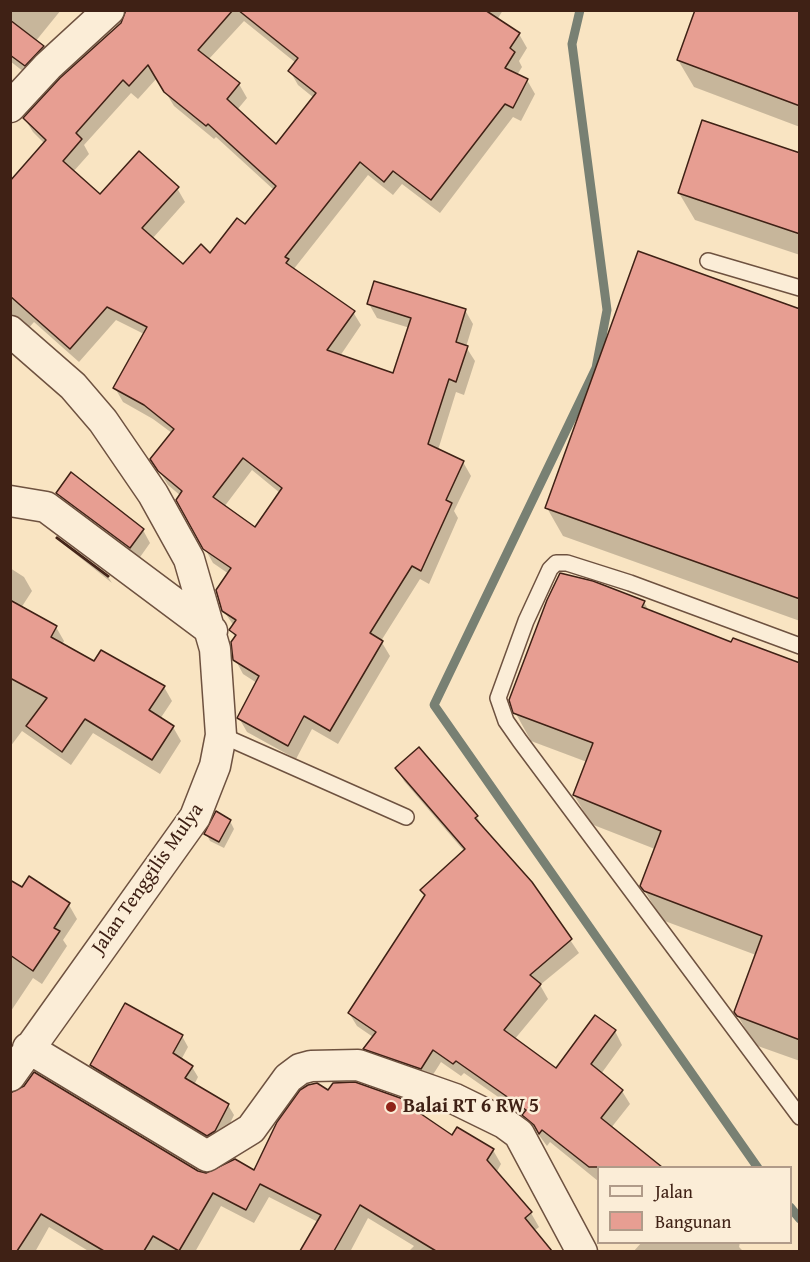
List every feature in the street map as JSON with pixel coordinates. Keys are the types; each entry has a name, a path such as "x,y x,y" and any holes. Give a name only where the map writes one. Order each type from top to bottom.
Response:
{"street":[{"path":"10,107 48,66 109,10"},
{"name":"Jalan Tenggilis Mulya","path":"10,331 73,386 103,422 153,494 189,559 212,631 220,696 221,735 215,766 195,817 10,1076"},
{"path":"10,501 46,507 212,631"},
{"path":"28,1048 207,1156 251,1129 288,1078 300,1069 312,1066 358,1065 455,1098 504,1123 519,1134 582,1251"}],"lane":[{"path":"708,261 800,288"},
{"path":"800,646 630,583 567,563 556,563 550,569 525,621 498,698 506,721 520,741 800,1117"},
{"path":"221,735 406,817"}],"building":[{"path":"126,10 233,10 198,50 240,83 227,99 276,144 316,93 288,71 298,58 238,10 485,10 520,33 510,48 515,52 505,68 528,79 513,108 505,104 431,200 393,171 384,182 360,162 285,257 289,259 286,263 355,311 327,350 393,373 411,318 367,304 374,281 466,309 456,342 468,346 456,382 449,379 428,444 464,461 446,500 452,503 421,571 412,566 370,633 383,641 330,731 304,716 288,746 237,718 259,676 233,660 231,642 236,635 229,630 236,620 222,611 216,590 231,568 203,549 176,500 182,491 158,471 150,459 174,429 144,405 113,388 147,327 107,307 70,349 10,296 10,181 46,140 23,118 60,78 121,23","holes":["148,65 164,92 206,126 208,124 276,186 245,224 237,218 210,253 201,244 183,264 142,228 179,187 139,151 100,194 63,161 82,139 76,133 123,80 129,86","243,458 282,488 255,527 213,497"]},
{"path":"695,10 800,10 800,106 677,60"},
{"path":"10,20 44,46 25,66 10,55"},
{"path":"702,120 800,153 800,234 678,193"},
{"path":"638,251 800,309 800,599 545,508"},
{"path":"71,472 144,529 130,548 56,493"},
{"path":"57,537 109,576 56,538"},
{"path":"560,573 593,581 645,601 642,607 731,642 733,638 800,663 800,1040 737,1016 734,1012 762,936 644,891 640,886 661,831 573,795 593,743 513,713 509,700 547,600"},
{"path":"10,600 57,626 51,637 94,661 101,650 165,686 149,710 174,726 152,760 85,719 62,752 26,726 47,698 10,678"},
{"path":"419,747 478,816 475,818 532,882 572,939 530,975 541,984 504,1030 556,1068 595,1015 616,1030 591,1064 623,1090 601,1118 661,1166 589,1167 542,1130 539,1134 534,1125 522,1115 526,1110 456,1061 453,1064 433,1050 421,1069 363,1049 376,1032 348,1013 425,895 420,890 465,849 395,768"},
{"path":"216,811 231,820 219,842 204,834"},
{"path":"29,876 70,903 54,928 60,931 33,971 10,955 10,880 22,887"},
{"path":"125,1003 183,1035 173,1053 193,1066 185,1078 229,1104 215,1131 207,1136 90,1065"},
{"path":"34,1072 198,1171 206,1173 235,1159 254,1170 277,1122 300,1090 317,1083 328,1090 333,1083 355,1082 403,1099 402,1101 452,1135 457,1127 494,1149 487,1160 532,1212 525,1218 552,1251 436,1251 360,1205 334,1251 300,1251 321,1215 260,1184 246,1210 213,1193 179,1251 153,1236 144,1251 104,1251 41,1214 17,1251 10,1251 10,1093 24,1086"}],"waterway":[{"path":"580,10 572,44 607,310 596,368 434,705 757,1166"},
{"path":"792,1209 800,1219"}],"place":[{"name":"Balai RT 6 RW 5","path":"391,1107"}]}
